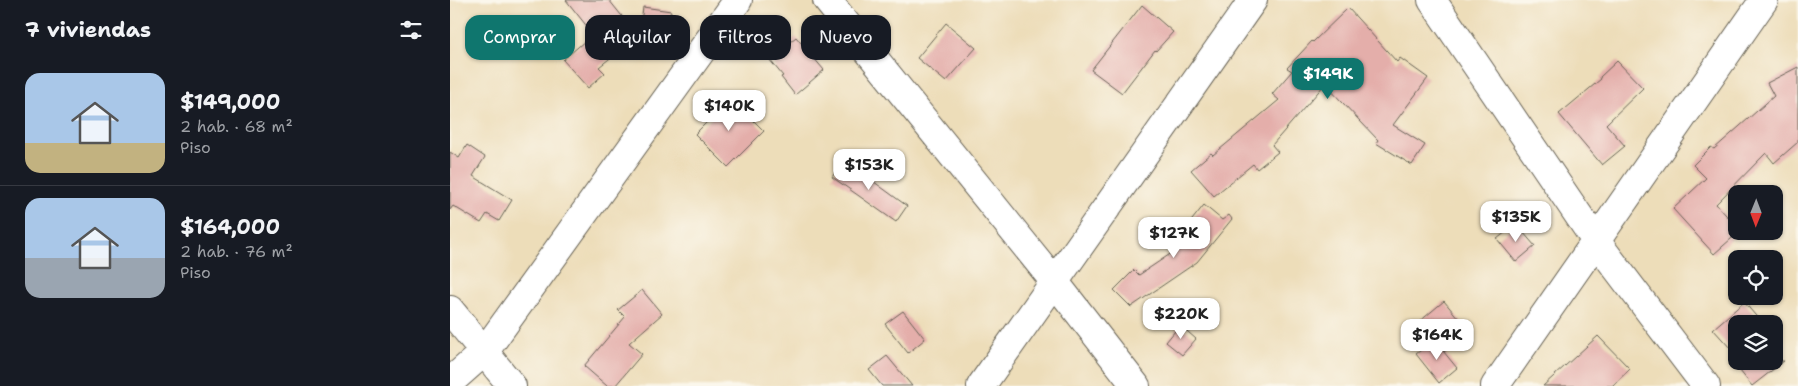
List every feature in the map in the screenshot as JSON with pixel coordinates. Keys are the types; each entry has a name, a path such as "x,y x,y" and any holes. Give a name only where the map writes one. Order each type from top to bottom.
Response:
{"street":[{"path":"450,382 485,351 738,0"},
{"path":"827,0 1136,386"},
{"path":"981,386 1253,0"},
{"path":"1432,0 1596,241 1706,386"},
{"path":"1495,386 1764,0"},
{"path":"450,310 512,386"}],"building":[{"path":"566,0 609,0 621,15 585,15 585,24"},
{"path":"1142,5 1173,32 1155,50 1122,93 1091,70"},
{"path":"643,7 671,11 670,15 642,15"},
{"path":"1348,8 1397,62 1400,58 1428,78 1393,125 1425,145 1412,165 1376,143 1378,140 1325,84 1272,145 1278,152 1257,169 1253,164 1214,196 1191,170 1211,153 1213,155 1279,100 1272,94 1292,71 1287,68 1312,41"},
{"path":"946,23 976,48 946,82 917,58"},
{"path":"796,37 801,43 801,60 816,60 824,70 795,95 770,60 791,60 791,41"},
{"path":"585,41 585,60 608,60 599,67 605,73 588,88 563,60 575,60 575,50"},
{"path":"1617,61 1643,88 1606,124 1625,146 1602,165 1559,114 1601,79 1600,77"},
{"path":"1798,67 1798,142 1774,163 1766,153 1735,185 1728,185 1728,192 1716,204 1728,217 1728,240 1730,240 1714,254 1673,209 1706,178 1693,165 1711,147 1714,149 1774,96 1767,83"},
{"path":"731,98 764,131 728,167 695,134"},
{"path":"467,145 485,157 473,176 512,200 499,221 487,214 481,223 453,206 450,210 450,152 459,158"},
{"path":"844,160 907,206 896,222 832,177"},
{"path":"1204,205 1222,220 1229,215 1232,219 1197,262 1131,307 1114,290 1134,270 1139,275 1200,234 1188,225"},
{"path":"1516,224 1535,246 1516,262 1497,239"},
{"path":"642,290 662,314 629,343 642,354 615,386 607,386 584,366 625,317 618,310"},
{"path":"1444,301 1469,331 1444,352 1419,322"},
{"path":"1741,305 1747,305 1755,315 1729,315"},
{"path":"903,311 925,339 908,353 885,324"},
{"path":"1728,316 1728,346 1713,329"},
{"path":"1180,325 1196,339 1182,355 1166,342"},
{"path":"1598,336 1630,369 1612,386 1543,386"},
{"path":"1434,340 1457,368 1439,383 1416,354"},
{"path":"887,356 912,386 882,386 869,370"},
{"path":"1739,370 1772,370 1752,386"}]}
